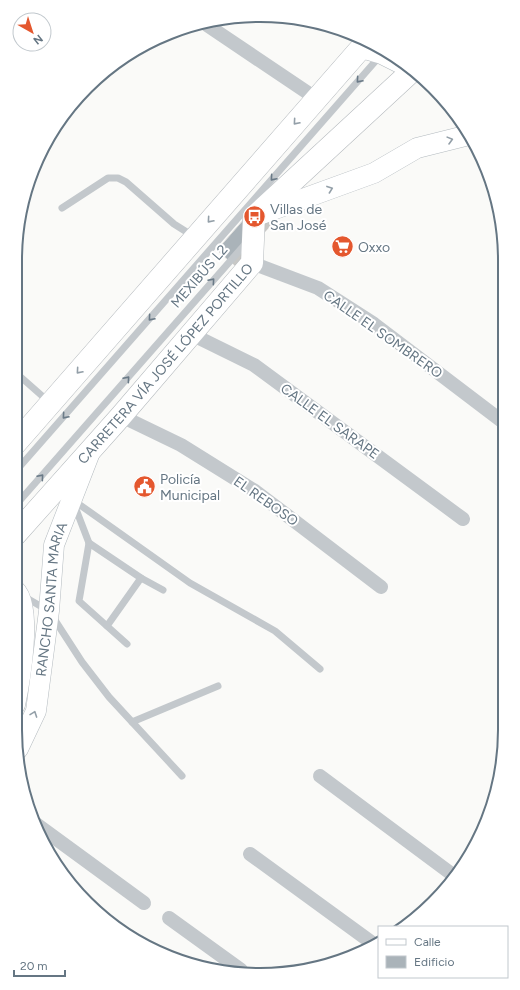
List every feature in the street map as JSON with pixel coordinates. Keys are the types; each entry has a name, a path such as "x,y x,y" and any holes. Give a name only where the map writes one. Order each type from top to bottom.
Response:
{"main road":[{"path":"22,436 317,99 371,50"},
{"path":"261,221 403,69"},
{"name":"CARRETERA VÍA JOSÉ LÓPEZ PORTILLO","path":"22,527 121,416 252,263 261,221"}],"street":[{"path":"211,28 317,99"},
{"path":"261,221 374,173 417,148 463,136"},
{"name":"CALLE EL SOMBRERO","path":"252,263 318,288 374,324 498,417"},
{"name":"CALLE EL SARAPE","path":"191,334 254,365 463,519"},
{"name":"EL REBOSO","path":"121,416 181,445 255,491 381,587"},
{"name":"RANCHO SANTA MARIA","path":"23,739 36,710 49,610 54,545 71,498 91,450"},
{"name":"RANCHO SANTA MARIA","path":"22,606 25,614 22,664"},
{"path":"320,776 451,873"},
{"path":"45,830 144,903"},
{"path":"250,854 369,941"},
{"path":"169,918 236,966"}],"lane":[{"name":"MEXIBÚS L2","path":"22,464 372,50"},
{"name":"MEXIBÚS L2","path":"22,498 261,221 382,88"},
{"path":"62,208 108,178 118,178 126,182 174,224 194,238"},
{"path":"22,378 51,404"},
{"path":"71,498 89,543 79,601 127,644"},
{"path":"71,498 110,528 190,583 275,632 320,669"},
{"path":"89,543 141,578 162,590"},
{"path":"107,626 141,578"},
{"path":"22,595 49,610 82,662 109,697 182,776"},
{"path":"132,722 218,686"}],"building":[{"path":"281,177 292,187 228,260 217,250"}],"place":[{"name":"Villas de San José","path":"254,217"},
{"name":"Oxxo","path":"342,247"},
{"name":"Policía Municipal","path":"145,487"}]}
